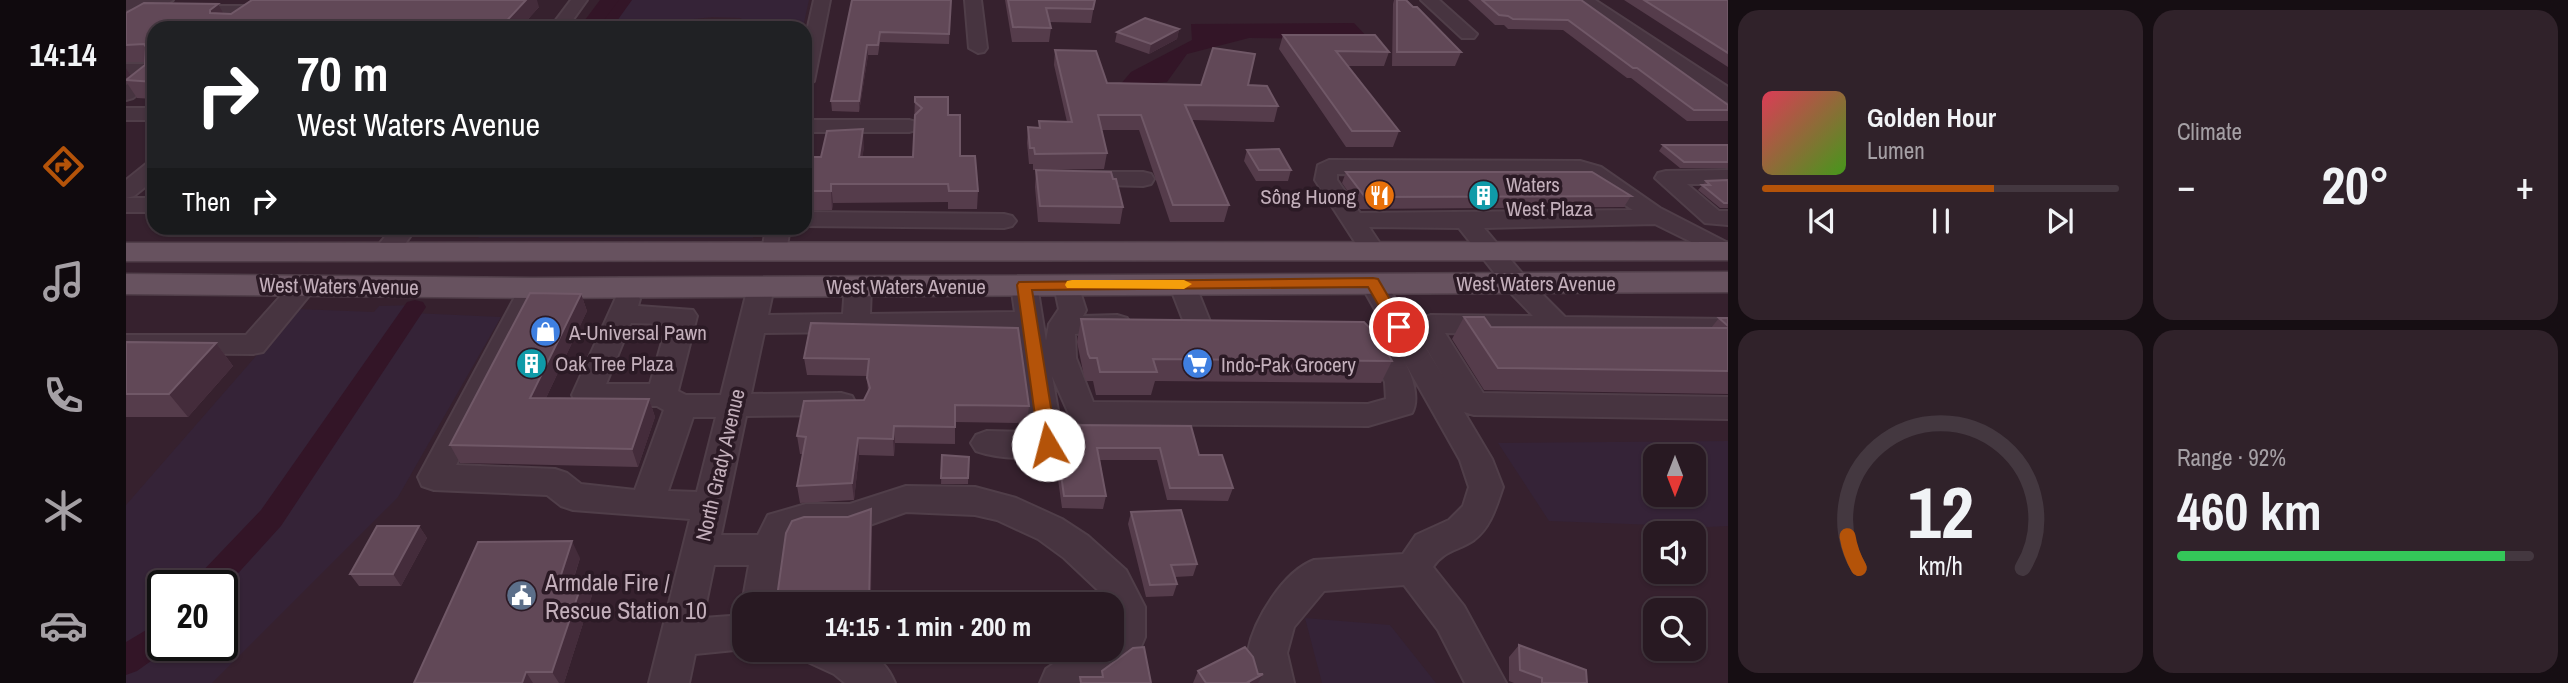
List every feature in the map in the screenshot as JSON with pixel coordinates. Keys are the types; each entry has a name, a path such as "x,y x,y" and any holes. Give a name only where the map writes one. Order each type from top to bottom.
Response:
{"main road":[{"name":"West Waters Avenue","path":"126,252 384,253 776,239 1005,236 1170,251 1726,251"},
{"path":"761,287 806,268 924,267 1005,236"},
{"path":"531,288 589,268 728,267 776,239"},
{"path":"1170,251 1182,284"},
{"name":"West Waters Avenue","path":"126,284 531,288 626,300 761,287 1728,282"}],"street":[{"path":"563,21 579,0"},
{"path":"812,48 822,0"},
{"path":"973,0 978,48"},
{"path":"1429,0 1468,34"},
{"path":"1584,0 1725,93"},
{"path":"132,9 163,1 263,2"},
{"path":"132,9 254,11 239,21"},
{"path":"126,70 147,70"},
{"path":"126,82 144,82 126,94"},
{"path":"126,114 147,114"},
{"path":"812,126 909,126"},
{"path":"1373,251 1326,180 1326,170 1329,167 1580,168 1592,172 1659,217 1726,251"},
{"path":"126,191 147,174"},
{"path":"1049,179 1143,178"},
{"path":"1714,182 1666,178 1713,218 1728,218"},
{"path":"1353,220 1466,221 1659,217"},
{"path":"812,220 1005,236"},
{"path":"1466,221 1517,284 1556,324"},
{"path":"384,253 398,235"},
{"path":"1373,283 1476,459 1486,487 1477,514 1461,530 1428,545 1413,569"},
{"path":"1063,324 1184,324 1182,284"},
{"path":"987,443 1048,445 1024,285"},
{"path":"1067,285 1073,310 1063,324 1061,344 1067,378 1083,413 1368,415 1401,405 1400,382 1378,345 1350,323 1336,323"},
{"path":"126,344 253,345 304,286"},
{"path":"856,323 858,286"},
{"name":"North Grady Avenue","path":"669,683 761,287"},
{"path":"531,288 434,477 555,482 573,497 647,504 710,506"},
{"path":"647,504 671,400 683,316 626,300 587,395 671,400 734,403 854,404"},
{"path":"753,324 1030,321"},
{"path":"1728,328 1556,324 1427,326 1474,404 1728,408"},
{"path":"763,592 768,550 780,525 806,518 850,518 906,499 975,500 1004,508 1050,529 1076,547 1113,581 1118,592"},
{"path":"700,550 768,550"},
{"path":"1274,683 1267,653 1278,619 1314,576 1413,569"},
{"path":"1413,569 1451,618 1486,683"},
{"path":"1124,603 1124,637"},
{"path":"679,638 732,633"},
{"path":"849,662 875,683"},
{"path":"1060,683 1089,662"}],"shaded area":[{"path":"600,0 626,0 612,21 584,21"},
{"path":"626,0 809,0 804,21 746,21 740,18 713,17 674,21 612,21"},
{"path":"1354,23 1369,39 1249,38 1187,54 1167,82 1119,86 1131,72 1192,40 1191,24"},
{"path":"480,235 754,235 753,238 478,238"},
{"path":"418,305 413,313 501,317 398,497 238,657 238,570 147,570 147,661 234,661 212,683 126,683 126,505 297,309 374,312 379,306"},
{"path":"1728,441 1728,526 1706,527 1706,521 1643,521 1643,525 1549,521 1498,443"},
{"path":"1305,618 1390,625 1436,683 1322,683"}],"building":[{"path":"252,0 526,0 506,21 147,21 147,82 126,80 145,65 146,47 144,44 126,45 126,13 144,3 218,4 210,13 231,14"},
{"path":"852,0 951,0 949,34 880,32 878,45 867,45 859,101 831,101"},
{"path":"1008,0 1095,0 1093,9 1046,8 1051,28 1013,27"},
{"path":"1397,0 1406,0 1413,7 1417,7 1461,52 1397,52"},
{"path":"1482,0 1581,0 1728,105 1728,110 1694,110 1568,20 1513,19 1499,15"},
{"path":"1644,0 1728,0 1728,53"},
{"path":"1145,18 1179,29 1151,44 1117,32"},
{"path":"1283,35 1375,35 1389,52 1336,51 1399,131 1352,131"},
{"path":"1213,48 1255,54 1248,85 1267,86 1278,106 1185,105 1229,205 1173,205 1141,115 1098,115 1107,153 1035,154 1034,148 1030,148 1028,127 1040,128 1039,121 1072,122 1055,50 1096,51 1107,83 1201,85"},
{"path":"915,97 948,97 948,115 960,115 960,156 975,156 978,191 949,191 948,184 831,184 831,191 812,191 812,157 821,157 827,131 863,129 859,157 913,157 915,115 922,108 915,102"},
{"path":"1663,145 1728,145 1728,162 1684,162"},
{"path":"1279,149 1291,170 1259,170 1247,150"},
{"path":"1036,170 1111,172 1113,179 1116,179 1123,207 1040,206"},
{"path":"1346,172 1592,172 1631,196 1365,197"},
{"path":"1728,180 1728,203 1724,203 1702,185 1710,185 1706,181"},
{"name":"Oak Tree Plaza","path":"530,293 581,294 530,398 649,399 632,449 450,445"},
{"path":"1464,317 1484,317 1491,327 1728,328 1728,371 1498,368"},
{"path":"1719,318 1728,318 1728,326"},
{"path":"1081,319 1364,322 1381,340 1392,361 1153,359 1157,372 1100,372 1097,358 1090,358 1088,354"},
{"path":"811,323 1018,328 1029,406 955,405 955,427 894,426 893,439 858,438 852,483 797,486 806,437 797,436 804,401 864,400 870,388 867,378 869,359 804,358"},
{"path":"126,342 216,343 169,394 126,394"},
{"path":"1067,425 1191,426 1199,455 1222,455 1233,488 1170,488 1160,448 1097,448 1106,496 1064,496 1058,453 1070,453"},
{"path":"942,455 969,457 968,478 941,478"},
{"path":"871,509 869,592 778,592 786,533 792,521 804,517 848,517"},
{"path":"1181,510 1197,564 1171,565 1177,584 1150,585 1131,512"},
{"path":"377,526 419,526 393,574 350,574"},
{"path":"572,541 560,578 584,577 552,672 526,672 522,683 414,683 478,542"},
{"path":"1519,645 1586,670 1587,683 1542,683 1542,678 1520,670"},
{"path":"1144,647 1151,683 1081,683 1080,677 1103,677 1102,671 1114,662 1124,662 1124,655 1133,648"},
{"path":"1245,647 1253,657 1258,674 1263,674 1249,683 1206,683 1198,671"}],"waterway":[{"path":"610,21 626,0"},
{"path":"223,570 271,518 415,307"},
{"path":"126,660 147,645"}],"slow traffic":[{"path":"1072,285 1184,284"}],"place":[{"name":"Sông Huong","path":"1379,196"},
{"name":"Waters West Plaza","path":"1483,196"},
{"name":"A-Universal Pawn","path":"546,332"},
{"name":"Oak Tree Plaza","path":"532,363"},
{"name":"Indo-Pak Grocery","path":"1198,364"},
{"name":"Armdale Fire / Rescue Station 10","path":"522,596"}],"route":[{"path":"1048,445 1024,285 1373,283 1399,327"}]}
